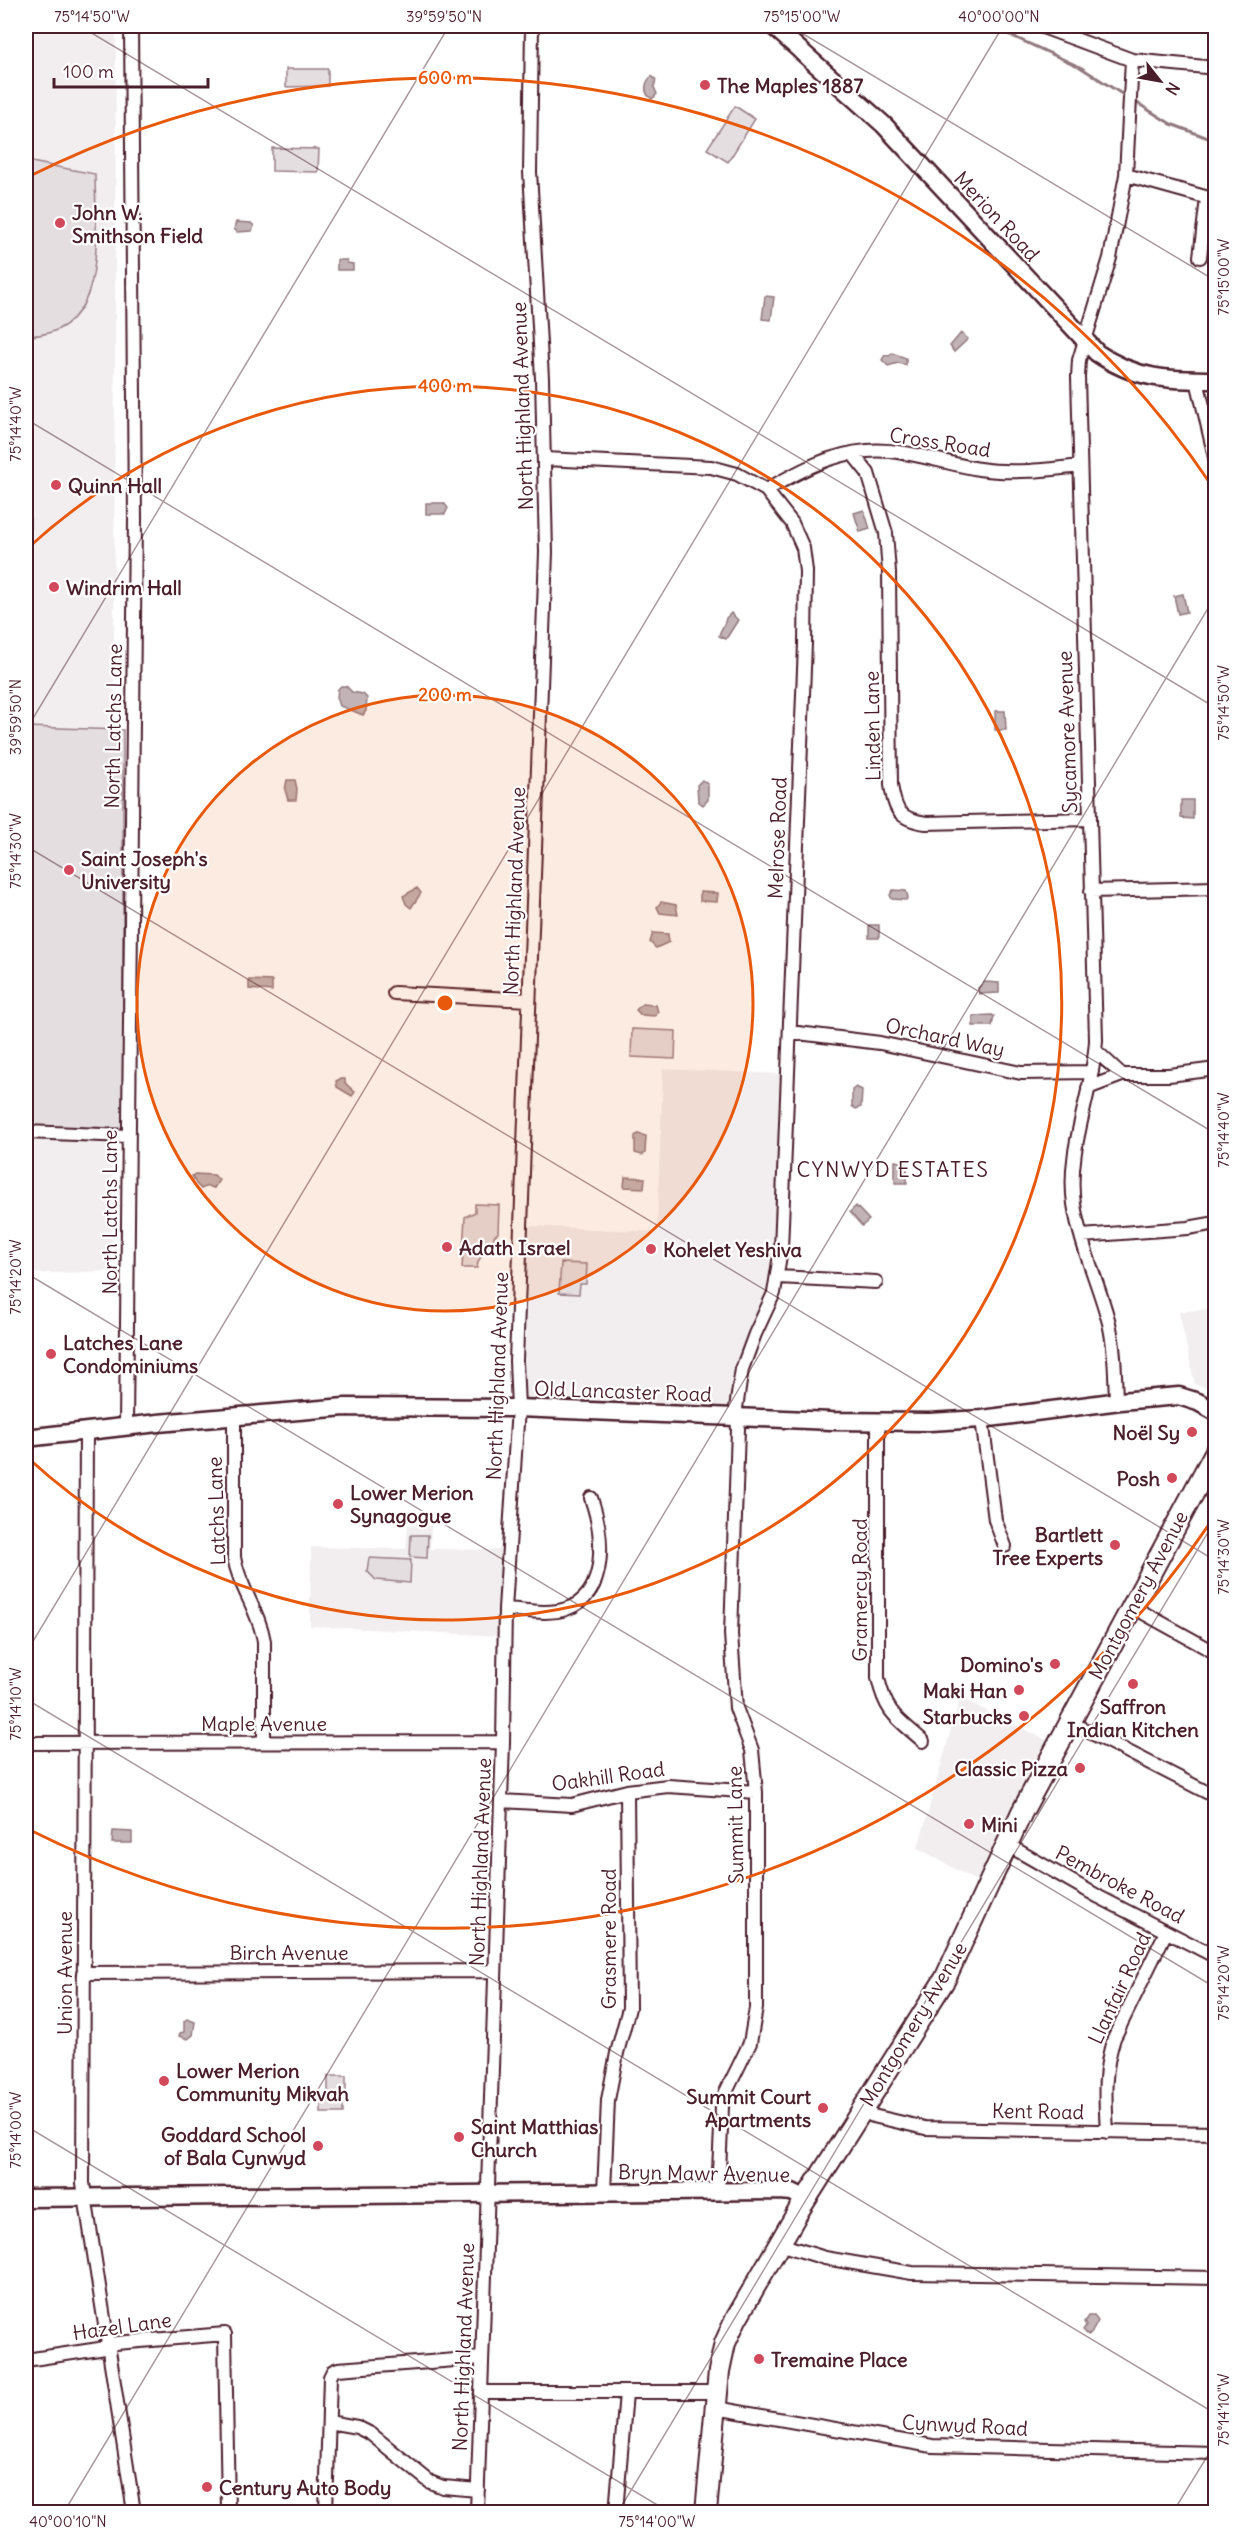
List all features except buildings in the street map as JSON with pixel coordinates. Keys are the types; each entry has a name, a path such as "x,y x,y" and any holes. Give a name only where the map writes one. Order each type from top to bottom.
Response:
{"main road":[{"name":"Montgomery Avenue","path":"706,2512 716,2400 722,2352 728,2335 806,2199 945,1978 1006,1844 1215,1451"}],"street":[{"name":"North Latchs Lane","path":"126,1426 135,488 131,26"},
{"name":"North Highland Avenue","path":"477,2512 506,1609 518,1408 516,1362 545,591 545,459 530,172 532,26"},
{"name":"Merion Road","path":"773,26 884,125 1085,343 1122,369 1146,377 1215,380"},
{"path":"1040,26 1132,60 1215,68"},
{"name":"Sycamore Avenue","path":"1116,1401 1114,1350 1108,1322 1074,1206 1074,1166 1095,1050 1078,377 1079,360 1110,258 1126,175 1132,60"},
{"path":"1126,175 1211,199 1200,256"},
{"path":"1078,377 1085,365 1092,361 1108,360"},
{"path":"1197,380 1215,462"},
{"path":"868,473 870,465 879,452"},
{"name":"Cross Road","path":"766,490 816,463 852,453 911,454 958,465 1001,471 1080,466"},
{"name":"Linden Lane","path":"852,453 868,473 882,515 888,553 891,785 894,805 909,821 926,824 1089,819"},
{"name":"Melrose Road","path":"545,459 711,466 737,474 766,490 792,524 803,548 806,572 790,1032 778,1277 771,1301 754,1334 742,1369 736,1408 737,1417"},
{"path":"1091,891 1215,888"},
{"path":"394,993 529,1000"},
{"name":"Orchard Way","path":"790,1032 880,1043 1021,1073 1092,1072"},
{"path":"1095,1050 1122,1075"},
{"path":"1088,1088 1122,1075 1169,1075 1215,1069"},
{"path":"26,1132 128,1136"},
{"path":"1082,1236 1188,1228 1215,1223"},
{"path":"778,1277 876,1282"},
{"name":"Old Lancaster Road","path":"26,1438 126,1426 345,1407 518,1408 878,1422 982,1419 1116,1401 1185,1397 1215,1412"},
{"name":"Latchs Lane","path":"234,1417 234,1557 237,1575 262,1625 264,1742"},
{"name":"Summit Lane","path":"718,2192 724,2096 750,2043 756,2008 756,1791 752,1750 736,1708 732,1675 737,1417"},
{"path":"982,1419 994,1520 1005,1546"},
{"name":"Gramercy Road","path":"878,1422 878,1678 882,1697 890,1712 924,1741"},
{"name":"Union Avenue","path":"86,1431 84,2198 134,2512"},
{"path":"506,1609 561,1610 578,1603 589,1592 599,1566 597,1514 591,1498"},
{"path":"1131,1606 1215,1653"},
{"path":"1070,1722 1215,1797"},
{"name":"Maple Avenue","path":"26,1743 503,1742"},
{"name":"Oakhill Road","path":"501,1801 572,1804 627,1791 691,1786 756,1791"},
{"name":"Grasmere Road","path":"604,2192 608,2100 629,2008 627,1791"},
{"name":"Pembroke Road","path":"1006,1844 1215,1957"},
{"name":"Llanfair Road","path":"1107,2132 1105,2076 1108,2056 1114,2038 1166,1932"},
{"name":"Birch Avenue","path":"83,1973 495,1971"},
{"name":"Kent Road","path":"862,2110 873,2116 926,2128 1215,2133"},
{"name":"Bryn Mawr Avenue","path":"26,2198 792,2192 806,2199"},
{"path":"779,2244 825,2258 912,2273 1215,2278"},
{"name":"Hazel Lane","path":"26,2360 116,2343 225,2334 228,2512"},
{"path":"326,2512 330,2377 335,2370 482,2358"},
{"name":"Cynwyd Road","path":"481,2392 626,2393 716,2400 932,2446 1215,2453"},
{"path":"616,2512 626,2393"},
{"path":"329,2422 357,2427 371,2434 430,2482 443,2487 478,2490"}],"shaded area":[{"name":"Saint Joseph's University","path":"26,26 116,26 112,1271 26,1274"},
{"path":"286,69 328,69 328,86 286,87"},
{"path":"652,76 656,80 654,87 657,94 652,99 647,94 646,88 647,81"},
{"path":"735,106 755,119 728,162 707,149"},
{"path":"272,148 319,149 318,172 272,171"},
{"name":"John W. Smithson Field","path":"26,161 95,174 96,250 93,276 86,300 73,319 54,331 26,336"},
{"path":"236,222 251,223 254,226 252,231 237,232 234,229"},
{"path":"337,260 347,260 347,263 353,264 353,270 337,270"},
{"path":"765,296 774,297 771,320 762,319"},
{"path":"961,333 968,339 954,352 950,346"},
{"path":"892,353 906,358 906,365 898,363 888,366 882,360 885,355 889,356"},
{"path":"26,483 30,483 30,553 26,553"},
{"path":"426,503 444,503 448,508 445,514 426,514"},
{"path":"864,510 870,529 860,532 854,513"},
{"path":"1183,594 1187,612 1178,614 1174,596"},
{"path":"731,613 738,620 726,639 719,636 726,618"},
{"path":"341,686 346,686 352,692 363,694 367,698 366,711 363,715 340,706 337,697"},
{"path":"995,711 1005,711 1006,730 995,730"},
{"path":"26,727 123,730 123,1129 26,1127"},
{"path":"287,780 295,780 296,800 288,800 285,790"},
{"path":"702,780 708,784 708,800 703,805 698,801 697,785"},
{"path":"1181,800 1193,800 1193,819 1181,818"},
{"path":"417,888 421,893 411,908 406,904 403,896"},
{"path":"893,890 906,891 908,897 906,900 892,899 890,895"},
{"path":"700,892 718,893 717,902 700,901"},
{"path":"661,902 676,905 678,915 660,913 657,907"},
{"path":"869,925 879,925 879,938 869,938"},
{"path":"653,933 668,934 669,942 656,948 650,942"},
{"path":"249,980 272,981 272,991 249,989"},
{"path":"985,982 999,983 999,993 979,994 978,988"},
{"path":"642,1004 656,1005 658,1012 655,1016 641,1015 636,1010"},
{"path":"973,1016 994,1016 992,1026 973,1026"},
{"path":"632,1029 676,1031 675,1059 631,1057"},
{"name":"Kohelet Yeshiva","path":"663,1069 784,1074 771,1274 762,1308 735,1373 728,1406 524,1401 529,1226 657,1232"},
{"path":"345,1079 345,1083 355,1092 352,1096 337,1087 336,1081"},
{"path":"856,1087 862,1090 861,1107 856,1109 852,1106 852,1090"},
{"path":"638,1134 646,1136 645,1153 642,1155 635,1153 635,1136"},
{"path":"895,1161 907,1163 907,1183 895,1183"},
{"path":"195,1174 214,1175 219,1180 214,1188 207,1186 201,1189 192,1176"},
{"path":"625,1177 645,1178 644,1188 624,1187"},
{"path":"475,1204 499,1205 498,1233 494,1236 493,1246 486,1248 477,1268 462,1268 465,1217 475,1212"},
{"path":"856,1206 869,1220 862,1226 850,1212"},
{"path":"561,1263 587,1264 586,1284 580,1284 579,1294 559,1293"},
{"path":"1216,1308 1215,1394 1205,1387 1195,1385 1179,1312"},
{"path":"408,1525 431,1526 430,1549 507,1550 501,1636 310,1626 311,1547 406,1549"},
{"path":"411,1535 428,1535 427,1558 410,1557"},
{"path":"369,1558 411,1560 410,1583 376,1580 367,1571"},
{"path":"960,1698 1046,1740 978,1882 918,1848"},
{"path":"113,1831 132,1832 132,1843 112,1843"},
{"path":"187,2019 195,2022 193,2035 188,2039 179,2036 184,2032 184,2021"},
{"path":"328,2076 346,2076 346,2098 328,2098"},
{"path":"321,2101 343,2101 343,2113 321,2113"},
{"path":"1088,2316 1094,2316 1098,2321 1091,2334 1088,2335 1083,2330"}],"waterway":[{"path":"990,26 1080,67 1125,96"},
{"path":"1134,101 1171,124 1216,141"}],"place":[{"name":"The Maples 1887","path":"705,85"},
{"name":"John W. Smithson Field","path":"60,223"},
{"name":"Quinn Hall","path":"56,485"},
{"name":"Windrim Hall","path":"54,587"},
{"name":"Saint Joseph's University","path":"69,870"},
{"name":"Adath Israel","path":"447,1247"},
{"name":"Kohelet Yeshiva","path":"651,1249"},
{"name":"Latches Lane Condominiums","path":"51,1354"},
{"name":"Noël Sy","path":"1192,1432"},
{"name":"Posh","path":"1172,1478"},
{"name":"Lower Merion Synagogue","path":"338,1504"},
{"name":"Bartlett Tree Experts","path":"1115,1545"},
{"name":"Domino's","path":"1055,1664"},
{"name":"Saffron Indian Kitchen","path":"1133,1684"},
{"name":"Maki Han","path":"1019,1690"},
{"name":"Starbucks","path":"1024,1716"},
{"name":"Classic Pizza","path":"1080,1768"},
{"name":"Mini","path":"969,1824"},
{"name":"Lower Merion Community Mikvah","path":"164,2081"},
{"name":"Summit Court Apartments","path":"823,2108"},
{"name":"Saint Matthias Church","path":"459,2137"},
{"name":"Goddard School of Bala Cynwyd","path":"318,2146"},
{"name":"Tremaine Place","path":"759,2359"},
{"name":"Century Auto Body","path":"207,2487"}],"district":[{"name":"CYNWYD ESTATES","path":"893,1169"}]}
